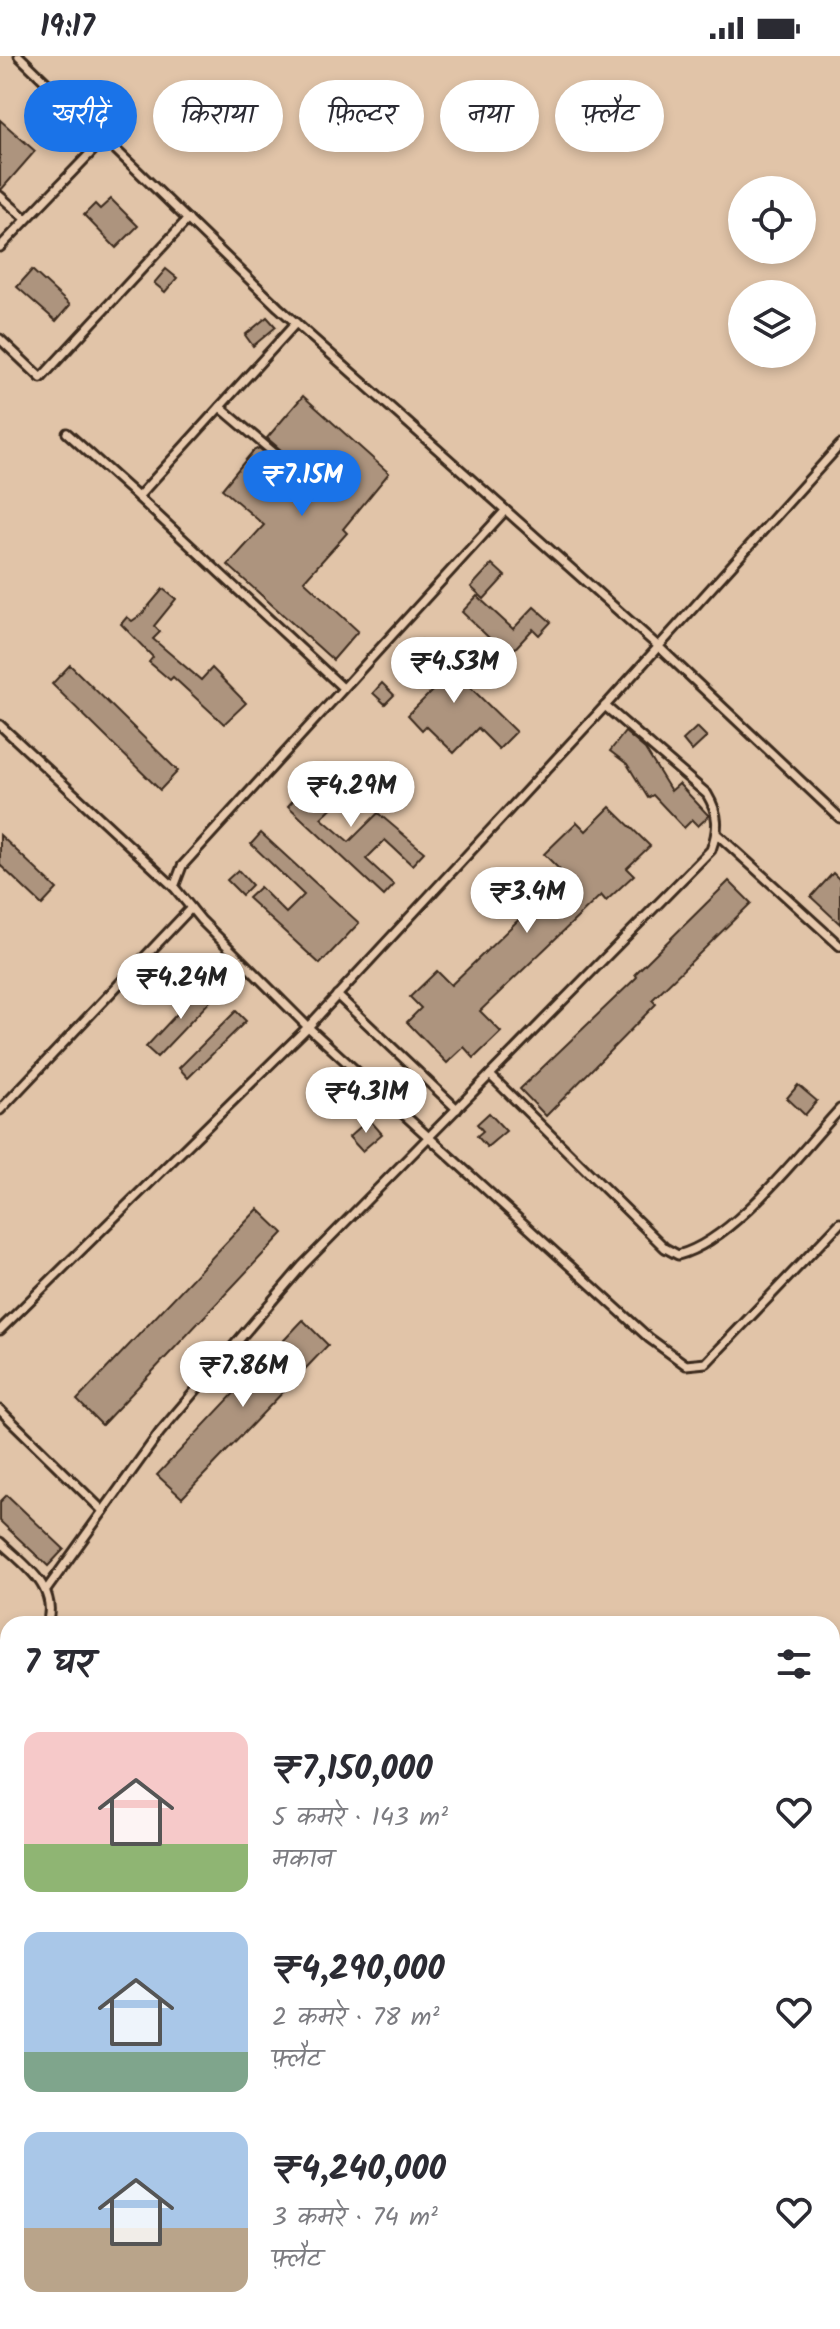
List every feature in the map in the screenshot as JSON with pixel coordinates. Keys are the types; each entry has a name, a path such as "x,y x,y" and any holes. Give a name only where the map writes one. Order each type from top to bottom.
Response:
{"lane":[{"path":"19,56 44,80"},
{"path":"0,247 91,152"},
{"path":"119,152 296,323 504,512 659,647 840,818"},
{"path":"0,196 26,219"},
{"path":"0,339 41,378 188,219"},
{"path":"138,497 296,323"},
{"path":"220,407 321,493"},
{"path":"67,433 343,688"},
{"path":"0,1330 308,1027 659,647 840,445"},
{"path":"174,887 182,866 504,512"},
{"path":"47,1589 160,1432 302,1266 711,850 717,834 716,809 707,794 605,706"},
{"path":"0,725 174,887 308,1027 649,1338 686,1365 706,1363 840,1223"},
{"path":"717,834 840,946"},
{"path":"0,1110 191,908"},
{"path":"337,995 457,1109"},
{"path":"490,1075 665,1248 678,1255 694,1251 725,1231 840,1109"},
{"path":"0,1410 103,1511"},
{"path":"0,1542 47,1589 52,1609 50,1616"}],"building":[{"path":"0,120 24,141 24,152 34,152 0,190"},
{"path":"111,199 138,226 116,248 84,215 95,204 100,209"},
{"path":"166,269 177,278 165,292 154,283"},
{"path":"32,270 70,305 56,321 17,287"},
{"path":"267,317 276,327 253,346 245,335"},
{"path":"303,396 389,473 343,529 347,533 304,581 358,631 333,660 228,565 264,525 222,489 253,451 259,448 317,498 327,495 325,488 267,438"},
{"path":"492,564 505,576 484,599 471,587"},
{"path":"163,589 176,599 154,626 160,632 153,639 201,680 212,668 246,703 224,724 173,677 170,680 149,662 153,657 121,624 127,617 132,621 142,614"},
{"path":"477,596 513,629 534,607 551,622 539,635 533,629 508,656 462,612"},
{"path":"422,640 516,732 499,749 478,728 454,753 426,726 422,730 408,715 436,687 415,667 418,663 409,654"},
{"path":"70,665 178,771 160,790 52,684"},
{"path":"382,683 394,695 385,704 373,693"},
{"path":"697,727 707,737 692,751 683,740"},
{"path":"625,732 645,749 671,791 679,784 709,816 698,826 692,820 684,828 653,795 648,798 627,764 610,751"},
{"path":"325,765 349,791 321,818 349,842 378,813 424,852 412,865 385,840 366,859 394,885 384,896 288,806"},
{"path":"610,807 650,846 627,868 634,875 606,901 601,895 480,1011 501,1032 474,1058 464,1047 447,1063 407,1022 421,1008 410,997 437,971 451,985 565,875 544,854 577,822 586,831"},
{"path":"261,833 359,923 320,964 248,898 260,887 286,913 304,895 251,844"},
{"path":"0,835 57,889 42,905 0,865"},
{"path":"238,870 252,885 242,895 227,880"},
{"path":"833,873 840,880 840,924 811,897"},
{"path":"729,881 751,903 652,1000 656,1004 546,1116 520,1089 637,977 635,974"},
{"path":"204,985 215,996 157,1057 146,1047"},
{"path":"236,1011 246,1021 188,1078 179,1068"},
{"path":"798,1085 817,1101 805,1115 787,1098"},
{"path":"489,1113 506,1131 487,1147 477,1136 483,1131 477,1124"},
{"path":"369,1119 382,1134 362,1151 349,1137"},
{"path":"258,1209 283,1233 102,1425 77,1400"},
{"path":"303,1320 328,1345 182,1498 157,1475"},
{"path":"7,1495 64,1549 48,1566 0,1521 0,1502"}]}
